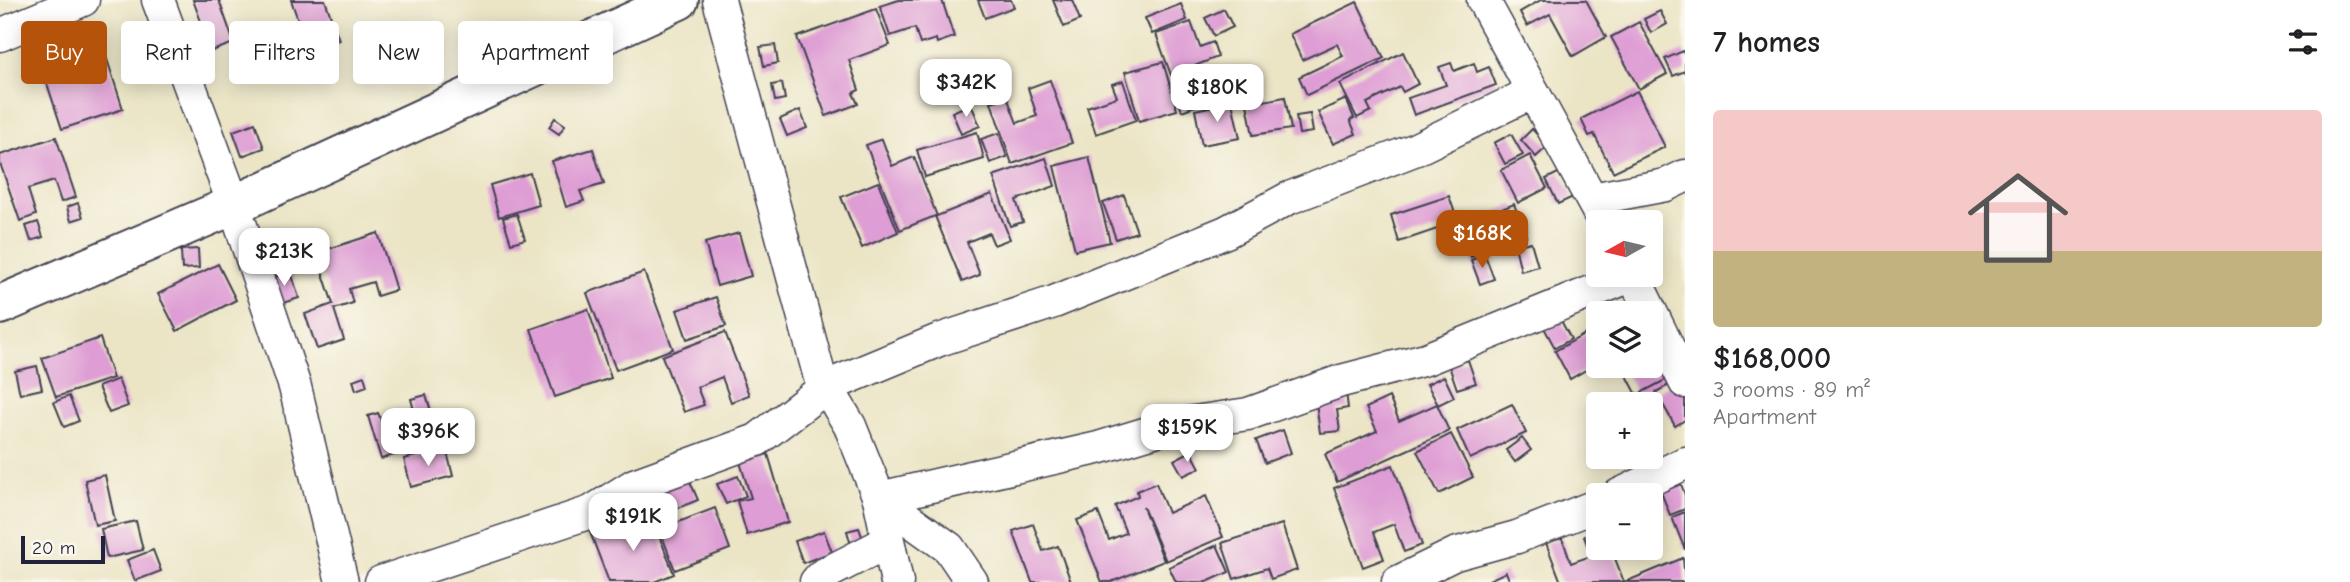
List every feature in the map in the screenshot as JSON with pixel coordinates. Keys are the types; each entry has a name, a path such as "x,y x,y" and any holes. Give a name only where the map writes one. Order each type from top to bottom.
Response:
{"street":[{"path":"0,35 83,0"},
{"path":"158,0 234,205 295,387 342,582"},
{"path":"0,305 234,205 678,0"},
{"path":"719,0 816,360 826,387 850,426 879,498 897,582"},
{"path":"1483,0 1597,210"},
{"path":"381,582 591,512 634,485 757,440 826,387 939,340 1054,302 1226,232 1289,198 1414,150 1533,92"},
{"path":"1601,210 1685,176"},
{"path":"879,498 1098,448 1174,425 1248,414 1341,381 1426,359 1603,287"},
{"path":"1639,287 1685,382"},
{"path":"1644,483 1685,463"},
{"path":"879,498 949,548 972,582"},
{"path":"1398,582 1455,554 1517,537 1586,510"},
{"path":"816,582 821,576 887,542"}],"building":[{"path":"193,0 219,0 229,29 229,45 215,50 215,21 201,21"},
{"path":"291,0 325,0 332,21 298,21"},
{"path":"899,0 942,0 954,37 937,43 936,39 920,44 915,28 890,36 880,6"},
{"path":"978,0 1011,0 1014,7 985,18"},
{"path":"1053,0 1072,0 1080,20 1064,27"},
{"path":"1541,0 1586,0 1606,37 1573,56 1550,14 1527,26 1520,12"},
{"path":"1357,2 1384,58 1307,95 1299,77 1343,56 1337,44 1302,60 1290,34"},
{"path":"1181,4 1187,20 1152,34 1145,18"},
{"path":"876,9 890,45 849,60 859,90 853,93 858,104 826,116 797,37"},
{"path":"1224,9 1233,27 1214,36 1205,18"},
{"path":"1660,11 1667,24 1651,33 1644,19"},
{"path":"1191,22 1200,47 1213,42 1218,57 1171,75 1156,34"},
{"path":"1639,22 1667,74 1639,89 1611,37"},
{"path":"775,45 778,63 764,66 760,47"},
{"path":"1683,51 1685,71 1673,76 1665,59"},
{"path":"1403,52 1418,84 1403,92 1400,87 1367,103 1371,111 1357,118 1340,84"},
{"path":"107,59 123,109 62,129 47,84 107,84"},
{"path":"1163,62 1177,110 1139,121 1125,72"},
{"path":"1451,63 1454,71 1474,63 1477,72 1489,67 1496,85 1414,115 1408,98 1446,85 1439,67"},
{"path":"1189,76 1198,105 1182,111 1172,82"},
{"path":"1050,80 1072,143 1012,164 991,102 1007,97 1017,123 1037,116 1028,88"},
{"path":"1123,81 1136,120 1096,134 1087,107 1117,97 1112,84"},
{"path":"782,83 785,99 775,101 772,85"},
{"path":"1637,91 1665,147 1613,172 1594,134 1589,136 1581,119"},
{"path":"1285,97 1291,129 1253,135 1247,104"},
{"path":"1346,99 1354,118 1350,120 1356,134 1333,144 1318,112"},
{"path":"1232,102 1240,138 1202,145 1195,110"},
{"path":"971,104 980,126 961,134 952,112"},
{"path":"800,110 807,128 787,136 780,119"},
{"path":"1310,114 1313,132 1299,134 1296,116"},
{"path":"555,118 565,125 559,134 549,127"},
{"path":"255,123 264,148 242,156 233,131"},
{"path":"1532,129 1548,146 1536,157 1521,140"},
{"path":"977,132 984,159 925,177 917,150"},
{"path":"999,133 1007,157 990,163 981,139"},
{"path":"1511,134 1523,155 1505,164 1494,143"},
{"path":"56,137 76,197 61,202 54,181 28,189 36,215 20,221 0,163 0,155"},
{"path":"882,139 892,166 914,157 937,216 992,194 1010,239 994,245 989,233 967,242 980,275 962,282 935,216 900,230 866,145"},
{"path":"593,149 604,184 580,191 584,201 566,207 552,161"},
{"path":"1530,155 1547,188 1518,203 1501,170"},
{"path":"1089,157 1110,242 1075,250 1054,166"},
{"path":"1046,158 1055,186 1016,200 1023,222 1010,226 993,176"},
{"path":"1560,172 1573,197 1558,204 1546,179"},
{"path":"530,173 539,205 499,217 490,185"},
{"path":"878,182 898,232 862,248 841,197"},
{"path":"1124,195 1137,232 1116,239 1103,203"},
{"path":"1449,196 1458,222 1399,242 1391,215"},
{"path":"78,203 83,217 71,221 67,207"},
{"path":"1514,204 1526,236 1471,257 1459,226"},
{"path":"517,214 525,239 511,243 503,218"},
{"path":"38,222 43,237 31,241 26,226"},
{"path":"378,233 396,290 377,296 373,282 349,289 353,303 334,309 344,340 317,349 305,314 333,304 316,253"},
{"path":"739,233 751,276 717,286 705,243"},
{"path":"1531,242 1538,266 1521,271 1515,246"},
{"path":"198,249 199,268 182,269 181,250"},
{"path":"1485,255 1494,279 1480,284 1471,260"},
{"path":"218,264 236,300 177,331 158,294"},
{"path":"291,272 299,298 276,305 268,279"},
{"path":"644,272 673,349 616,370 587,293"},
{"path":"716,297 726,326 687,339 677,310"},
{"path":"588,309 611,378 555,397 531,329"},
{"path":"1559,317 1571,339 1555,348 1543,326"},
{"path":"725,332 749,395 731,402 722,377 697,387 704,405 684,412 662,356"},
{"path":"1586,334 1586,370 1570,379 1555,351"},
{"path":"100,338 113,378 56,397 42,358"},
{"path":"1663,352 1675,375 1643,392 1635,392 1628,378 1663,378"},
{"path":"1468,360 1476,383 1457,389 1449,366"},
{"path":"37,366 42,389 20,394 15,371"},
{"path":"364,376 367,386 356,390 353,380"},
{"path":"1444,376 1454,397 1438,405 1427,384"},
{"path":"118,379 128,406 109,413 98,387"},
{"path":"1678,380 1685,392 1685,420 1675,426 1663,405 1663,392 1656,392"},
{"path":"1346,392 1348,408 1337,410 1340,431 1320,433 1315,395"},
{"path":"426,395 440,441 381,459 368,416 378,413 381,420 414,410 411,399"},
{"path":"69,396 79,421 64,427 54,402"},
{"path":"1389,397 1399,421 1437,404 1449,431 1337,482 1325,454 1377,431 1366,408"},
{"path":"1512,404 1526,433 1470,459 1457,430"},
{"path":"1283,430 1291,453 1265,463 1256,440"},
{"path":"1451,434 1473,477 1439,494 1417,451"},
{"path":"1522,438 1531,450 1515,462 1506,450"},
{"path":"446,448 453,476 411,487 404,459"},
{"path":"1191,451 1200,468 1183,476 1174,460"},
{"path":"768,454 788,522 747,535 737,501 751,498 740,462"},
{"path":"1393,465 1422,545 1404,552 1394,524 1374,532 1384,559 1363,567 1334,488"},
{"path":"686,472 698,500 666,513 655,485"},
{"path":"105,475 115,521 95,525 85,480"},
{"path":"738,476 746,496 726,504 717,484"},
{"path":"1156,483 1168,513 1206,496 1223,537 1166,561 1143,507 1164,561 1111,582 1102,582 1077,520 1098,512 1109,540 1126,533 1115,506 1138,496 1137,491"},
{"path":"1681,484 1685,495 1685,509 1670,515 1663,491"},
{"path":"715,508 730,549 675,570 656,520 673,513 676,523"},
{"path":"649,510 674,574 654,582 609,582 590,532 611,523 617,538 638,530 633,517"},
{"path":"1685,512 1685,550 1672,517"},
{"path":"136,521 143,550 107,558 101,529"},
{"path":"1033,524 1043,551 1058,546 1071,582 1032,582 1013,531"},
{"path":"1282,524 1297,570 1271,579 1267,568 1234,579 1222,543"},
{"path":"859,528 864,542 851,545 847,531"},
{"path":"824,531 832,552 803,563 795,541"},
{"path":"1562,538 1571,563 1586,558 1586,560 1616,560 1624,582 1561,582 1546,543"},
{"path":"1217,545 1229,572 1207,582 1176,582 1169,567"},
{"path":"153,550 161,571 135,581 127,560"},
{"path":"1683,558 1685,582 1625,582"},
{"path":"1506,572 1510,582 1489,582 1489,580"}]}
